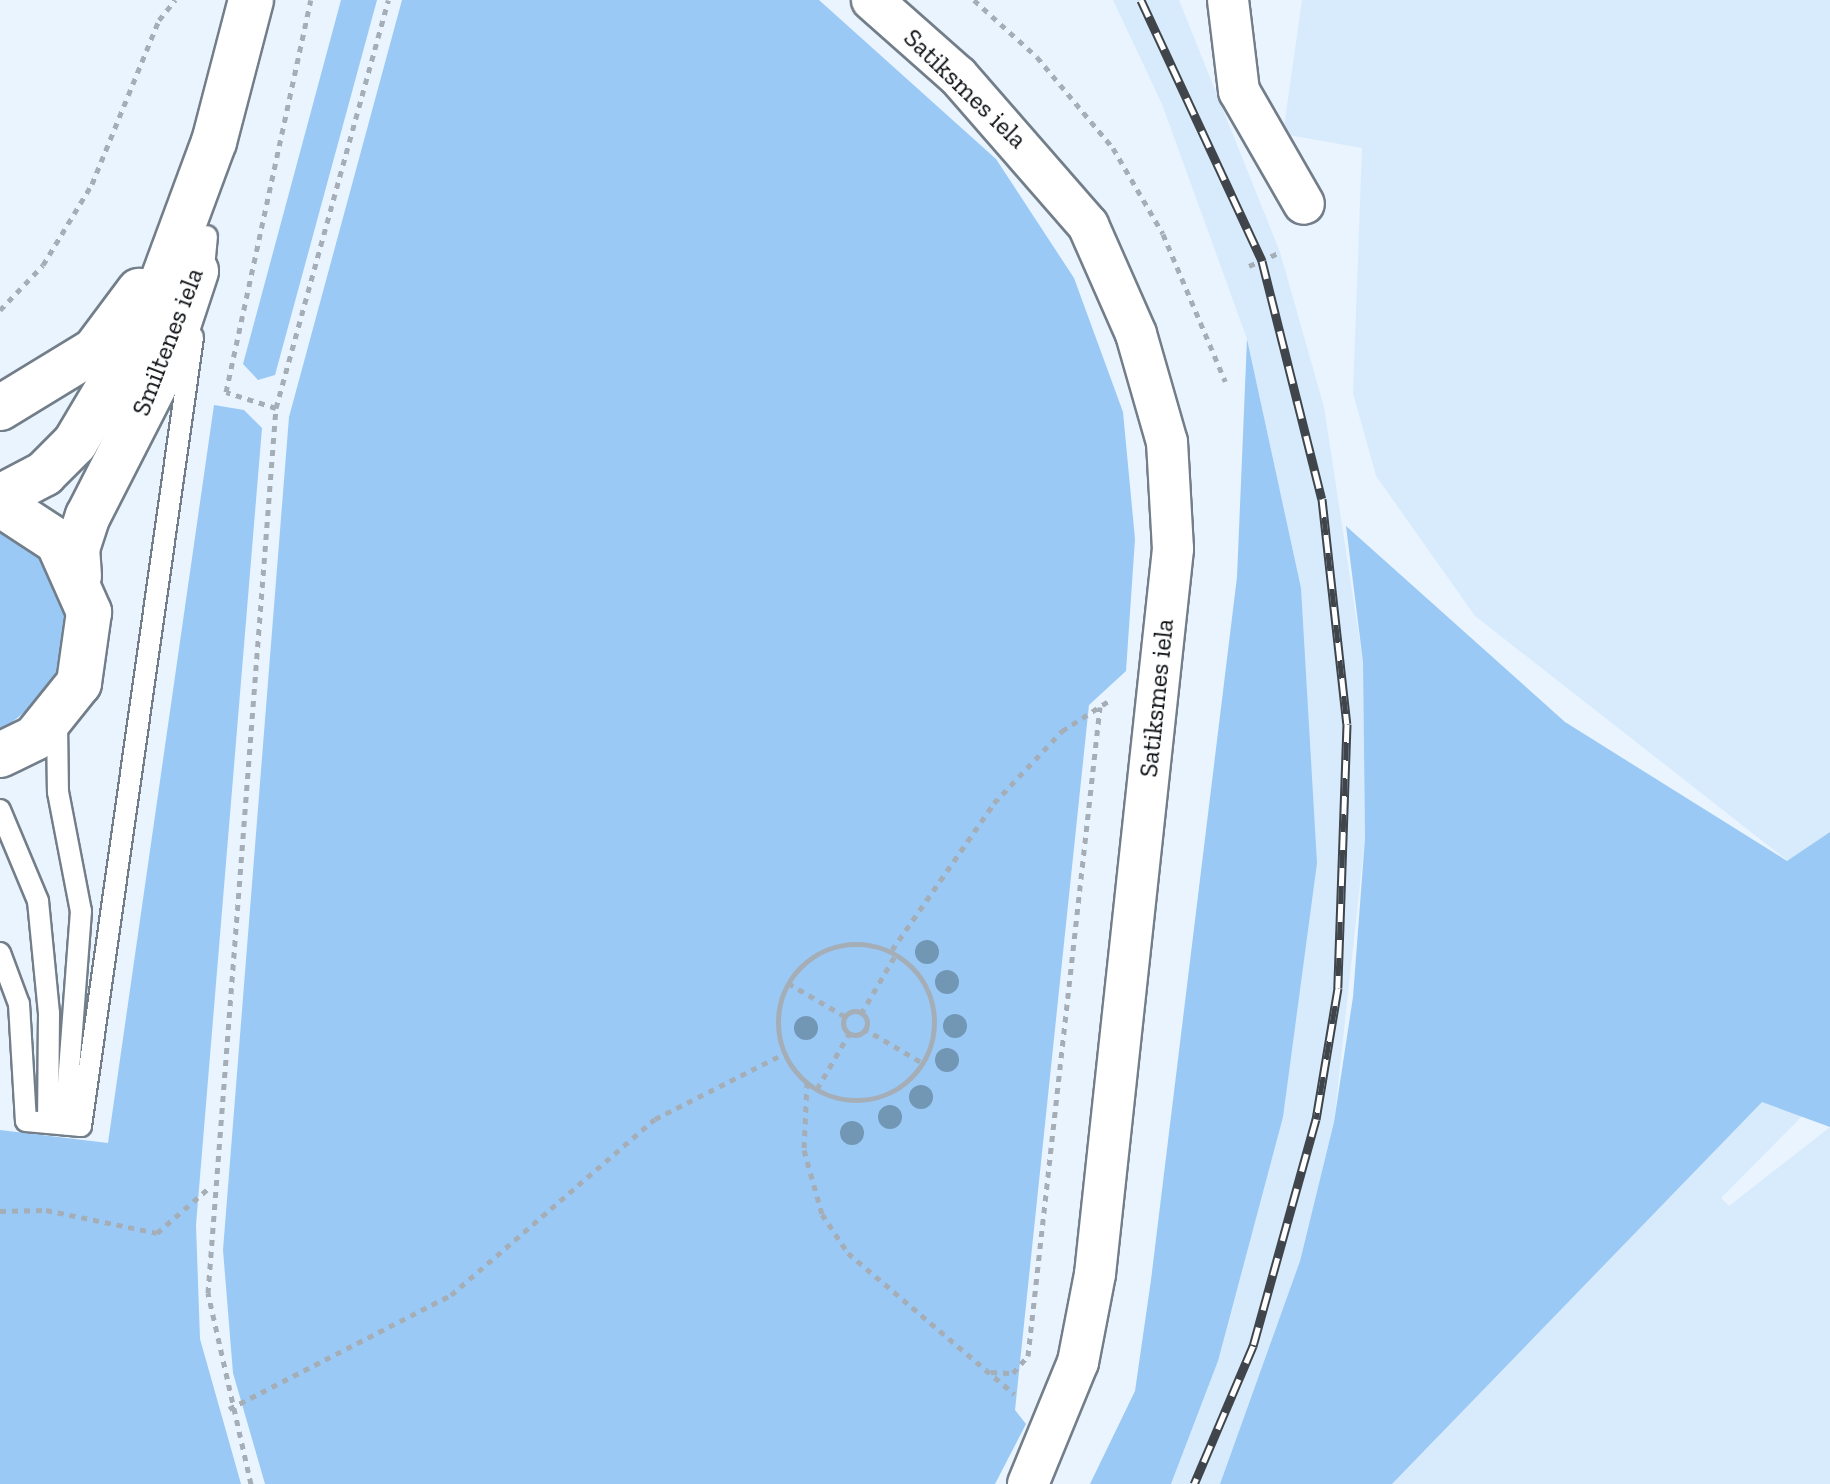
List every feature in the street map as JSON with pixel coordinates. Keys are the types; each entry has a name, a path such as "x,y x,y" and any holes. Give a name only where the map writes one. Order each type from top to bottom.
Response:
{"street":[{"name":"Smiltenes iela","path":"0,755 35,738 59,714 89,648 77,549 88,516 165,365 214,142 251,0"},
{"name":"Satiksmes iela","path":"872,0 958,76 1088,225 1136,334 1167,442 1173,549 1095,1274 1078,1362 1028,1484"},
{"path":"1228,0 1239,91 1304,204"},
{"name":"Smiltenes iela","path":"0,408 95,350 194,238"},
{"name":"Smiltenes iela","path":"0,497 44,474 75,443 119,376 194,238"},
{"name":"Smiltenes iela","path":"0,504 58,542 79,576"}],"lane":[{"path":"0,953 19,1004 26,1121 81,1126 194,238"},
{"path":"57,1123 81,911 58,792 59,714"},
{"path":"0,810 38,901 57,1123"}],"path":[{"path":"0,310 43,265 92,184 159,20 175,0"},
{"path":"276,408 226,392 273,158 311,0"},
{"path":"251,1484 229,1409 208,1293 211,1186 276,408 388,0"},
{"path":"974,0 1037,57 1113,148 1163,234 1225,381"},
{"path":"1249,266 1280,252"},
{"path":"807,1082 804,1150 822,1214 848,1253 991,1372 1013,1373 1028,1356 1100,707 1062,731 994,803 894,952 861,1014"},
{"path":"840,945 894,952 927,988 934,1012 923,1063 886,1094 837,1099 817,1089 807,1082 785,1053 777,1021 788,983 816,954 840,945"},
{"path":"788,983 846,1017"},
{"path":"851,1008 869,1019 858,1037 841,1027 846,1017 851,1008"},
{"path":"863,1028 923,1063"},
{"path":"817,1089 850,1032"},
{"path":"229,1409 451,1295 655,1119 785,1053"},
{"path":"0,1211 46,1210 157,1233 211,1186"}],"shaded area":[{"path":"341,0 377,0 275,375 258,380 243,364"},
{"path":"402,0 819,0 996,159 1074,278 1123,412 1135,539 1126,671 1089,705 1015,1410 1026,1424 995,1484 265,1484 233,1373 223,1250 289,417"},
{"path":"1113,0 1179,0 1280,252 1324,407 1363,662 1365,838 1334,1122 1300,1261 1220,1484 1171,1484 1218,1361 1301,588 1247,339 1162,104"},
{"path":"1302,0 1830,0 1830,832 1788,861 1475,616 1376,476 1353,393 1362,148 1283,134"},
{"path":"1247,339 1301,588 1317,863 1283,1117 1218,1361 1171,1484 1090,1484 1135,1391 1151,1280 1237,577"},
{"path":"214,405 244,410 262,428 196,1225 200,1339 241,1484 0,1484 0,1130 108,1143"},
{"path":"1346,526 1565,722 1787,861 1830,832 1830,1127 1762,1102 1392,1484 1220,1484 1300,1261 1334,1122 1353,997 1365,838 1363,662"},
{"path":"0,527 41,556 60,587 68,623 64,659 48,693 0,732"},
{"path":"1830,1031 1830,1088 1721,1198 1729,1206 1830,1127 1830,1484 1392,1484"}],"railway":[{"path":"1141,0 1262,261 1322,499 1347,724 1338,988 1316,1119 1253,1346 1194,1484"}]}
